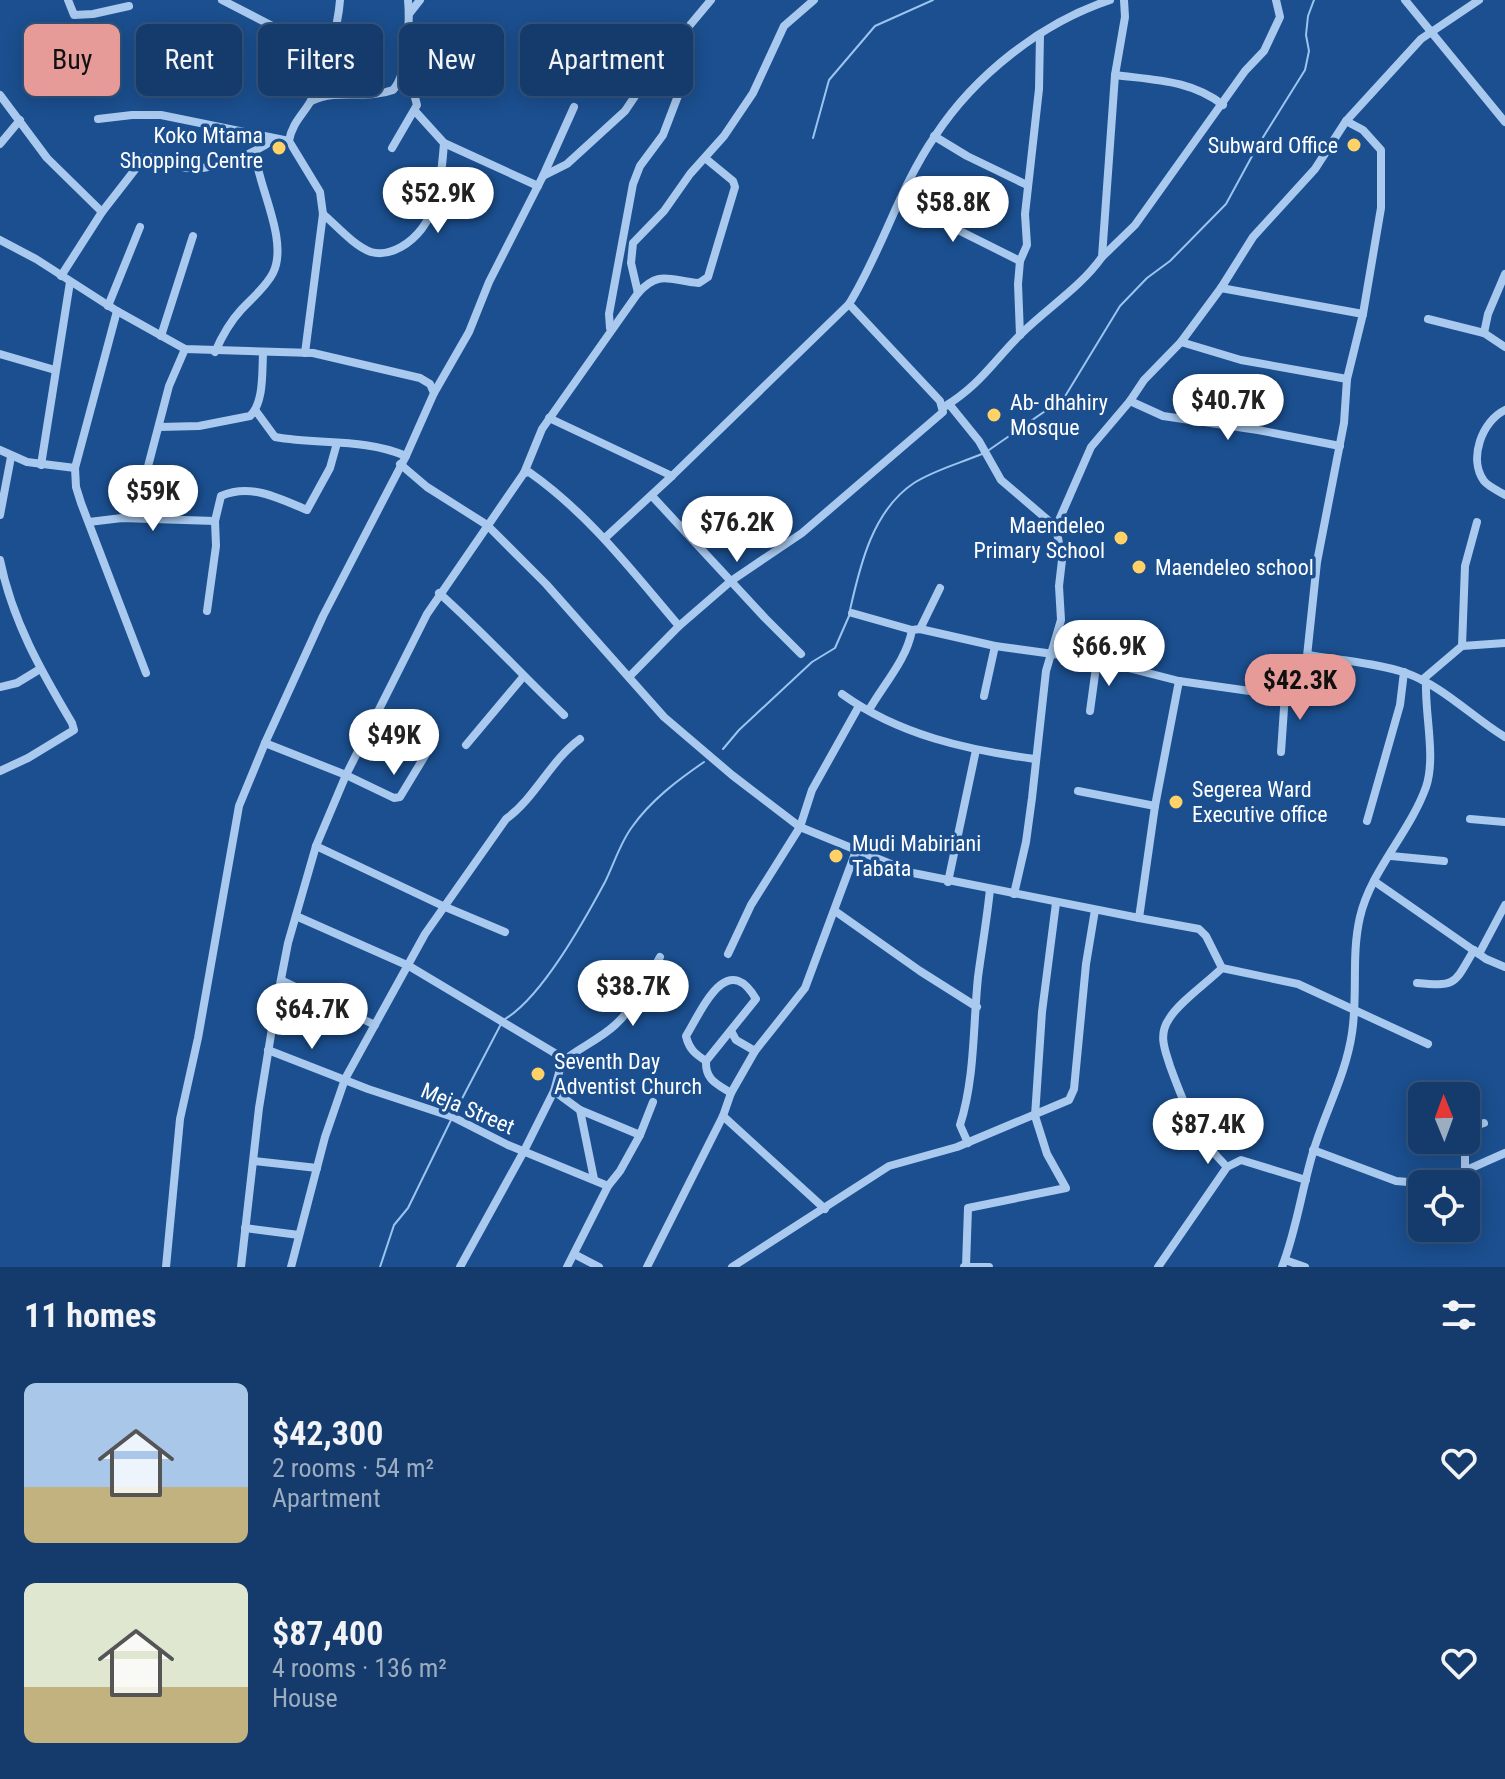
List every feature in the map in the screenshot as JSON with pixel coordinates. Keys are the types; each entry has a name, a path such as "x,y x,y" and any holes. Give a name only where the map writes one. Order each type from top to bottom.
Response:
{"street":[{"path":"68,0 74,15 80,16 129,6"},
{"path":"222,0 269,24"},
{"path":"336,24 340,0"},
{"path":"408,0 408,24"},
{"path":"409,14 420,0"},
{"path":"691,24 711,0"},
{"path":"638,293 631,263 633,243 664,211 678,189 745,107 784,26 814,0"},
{"path":"605,538 849,304 934,136 969,93 987,75 1040,35 1078,11 1110,0"},
{"path":"1102,257 1115,75 1125,17 1124,0"},
{"path":"629,677 679,626 731,581 802,533 941,417 946,406 971,389 1020,335 1054,306 1135,225 1245,71 1264,51 1281,12 1276,0"},
{"path":"1405,0 1505,122"},
{"path":"1014,894 1026,842 1050,652 1061,620 1059,586 1062,560 1056,527 1091,447 1144,380 1181,342 1221,288 1253,237 1315,169 1346,121 1421,39 1479,0"},
{"path":"1020,335 1020,261 1027,245 1025,214 1039,89 1040,35"},
{"path":"1115,75 1182,84 1210,95 1223,105"},
{"path":"311,101 327,93 387,93 399,82"},
{"path":"0,95 47,158 102,212"},
{"path":"305,353 323,214 320,192 289,141 295,122 313,96"},
{"path":"392,148 415,111 415,96"},
{"path":"543,176 567,164 625,111 635,96"},
{"path":"610,329 609,316 633,184 640,166 663,135 678,96"},
{"path":"166,1267 180,1119 242,797 323,616 434,393 469,332 489,282 574,107"},
{"path":"415,111 444,143 538,186"},
{"path":"98,119 161,115 289,141"},
{"path":"0,144 20,120"},
{"path":"852,613 995,646 1097,660 1179,681 1285,694 1295,691 1305,675 1317,562 1340,446 1347,379 1363,314 1381,208 1381,150 1363,130 1346,121"},
{"path":"934,136 1027,185"},
{"path":"61,276 102,212 144,158 154,156 187,168 216,164 255,153 275,139"},
{"path":"323,214 370,251 380,254 409,243 422,230 433,211 440,185 444,143"},
{"path":"215,352 232,320 275,270 276,244 255,153"},
{"path":"241,1267 268,1050 296,916 316,846 346,775 439,593 524,473 549,418 589,364 610,329 650,281 660,277 699,283 708,277 735,185 705,158"},
{"path":"900,201 1020,261"},
{"path":"140,227 112,308 75,468 76,487 146,673"},
{"path":"161,336 193,236"},
{"path":"0,240 185,349 335,357 420,378 430,384 434,393"},
{"path":"1484,333 1488,314 1505,274"},
{"path":"41,465 70,282"},
{"path":"1221,288 1363,314"},
{"path":"849,304 979,441 1001,480 1056,527"},
{"path":"1428,319 1484,333 1505,347"},
{"path":"1181,342 1241,360 1347,379"},
{"path":"142,518 146,474 175,370 185,349"},
{"path":"0,354 55,370"},
{"path":"263,354 256,411 275,437 388,449 403,460 427,487 487,525 546,584 664,717 800,827 913,873 948,882 1199,929 1206,936 1222,968"},
{"path":"1130,401 1163,416 1340,446"},
{"path":"1505,410 1489,422 1482,435 1477,461 1484,481 1505,495"},
{"path":"159,427 214,424 250,416 256,411"},
{"path":"549,418 672,476"},
{"path":"207,611 216,546 215,521 221,496 236,492 262,492 307,510 330,468 337,443"},
{"path":"0,450 11,457 41,465 75,468"},
{"path":"0,515 11,457"},
{"path":"524,473 529,472 567,501 605,538 679,626"},
{"path":"652,496 801,654"},
{"path":"89,522 142,518 215,521"},
{"path":"1462,646 1465,566 1477,522"},
{"path":"0,560 3,590 40,669 74,730 0,771"},
{"path":"869,710 889,675 905,657 916,629 940,588"},
{"path":"439,593 564,715"},
{"path":"1305,1267 1284,1263 1313,1150 1347,1058 1356,1009 1359,918 1374,881 1391,856 1429,776 1424,682 1462,646 1505,643"},
{"path":"984,696 995,646"},
{"path":"1308,655 1404,672 1466,708 1505,737"},
{"path":"1090,711 1097,660"},
{"path":"0,687 17,683 40,669"},
{"path":"1367,821 1400,705 1404,672"},
{"path":"466,745 523,677"},
{"path":"1139,918 1155,806 1179,681"},
{"path":"842,694 859,706 913,732 976,750 1035,759"},
{"path":"1281,752 1285,694"},
{"path":"728,954 751,905 800,827 812,790 859,706"},
{"path":"291,1267 345,1079 443,906 506,819 520,809 565,750 580,739"},
{"path":"265,743 398,798 432,744"},
{"path":"948,882 976,750"},
{"path":"1078,791 1155,806"},
{"path":"1470,819 1505,822"},
{"path":"316,846 505,932"},
{"path":"647,1267 723,1116 731,1093 755,1051 805,988 856,851"},
{"path":"1391,856 1444,861"},
{"path":"1374,881 1476,952 1505,967"},
{"path":"968,1143 960,1125 966,1110 990,889"},
{"path":"989,1267 965,1266 968,1208 1066,1188 1047,1154 1035,1116 1042,1012 1056,903"},
{"path":"1417,983 1448,985 1456,980 1505,905"},
{"path":"732,1267 889,1166 968,1143 1035,1116 1072,1097 1095,910"},
{"path":"835,911 977,1007"},
{"path":"296,916 409,966 560,1055 563,1061"},
{"path":"460,1267 554,1091 563,1061 613,1027 630,1008 660,957"},
{"path":"1222,968 1298,984 1428,1044"},
{"path":"1222,968 1169,1019 1163,1033 1163,1048 1194,1127 1227,1167"},
{"path":"706,1061 695,1054 686,1036 718,984 732,978 742,981 756,999 706,1061 709,1079 731,1093"},
{"path":"281,980 375,1025"},
{"path":"731,1031 736,1040 755,1051"},
{"name":"Meja Street","path":"268,1050 453,1117 608,1186"},
{"path":"554,1091 580,1110 640,1135"},
{"path":"567,1267 608,1186 640,1135 653,1102"},
{"path":"580,1110 594,1179"},
{"path":"723,1116 825,1209"},
{"path":"1480,1124 1484,1123"},
{"path":"1313,1150 1396,1181 1408,1182"},
{"path":"1467,1170 1505,1153"},
{"path":"1158,1267 1227,1167 1241,1160 1306,1180"},
{"path":"254,1161 317,1168"},
{"path":"245,1228 299,1235"},
{"path":"574,1254 599,1267"}],"waterway":[{"path":"813,138 829,80 875,26 933,0"},
{"path":"989,450 1064,398 1120,306 1226,204 1305,70 1309,51 1306,35 1308,16 1314,0"},
{"path":"850,610 870,540 888,508 900,494 922,478 984,453"},
{"path":"723,749 739,730 812,662 835,648 849,616"},
{"path":"505,1019 533,994 561,957 639,817 665,791 704,762"},
{"path":"454,1114 501,1024"},
{"path":"380,1267 394,1225 408,1208 451,1120"}],"place":[{"name":"Subward Office","path":"1354,145"},
{"name":"Koko Mtama Shopping Centre","path":"279,148"},
{"name":"Ab- dhahiry Mosque","path":"994,415"},
{"name":"Maendeleo Primary School","path":"1121,538"},
{"name":"Maendeleo school","path":"1139,567"},
{"name":"Segerea Ward Executive office","path":"1176,802"},
{"name":"Mudi Mabiriani Tabata","path":"836,856"},
{"name":"Seventh Day Adventist Church","path":"538,1074"}]}
